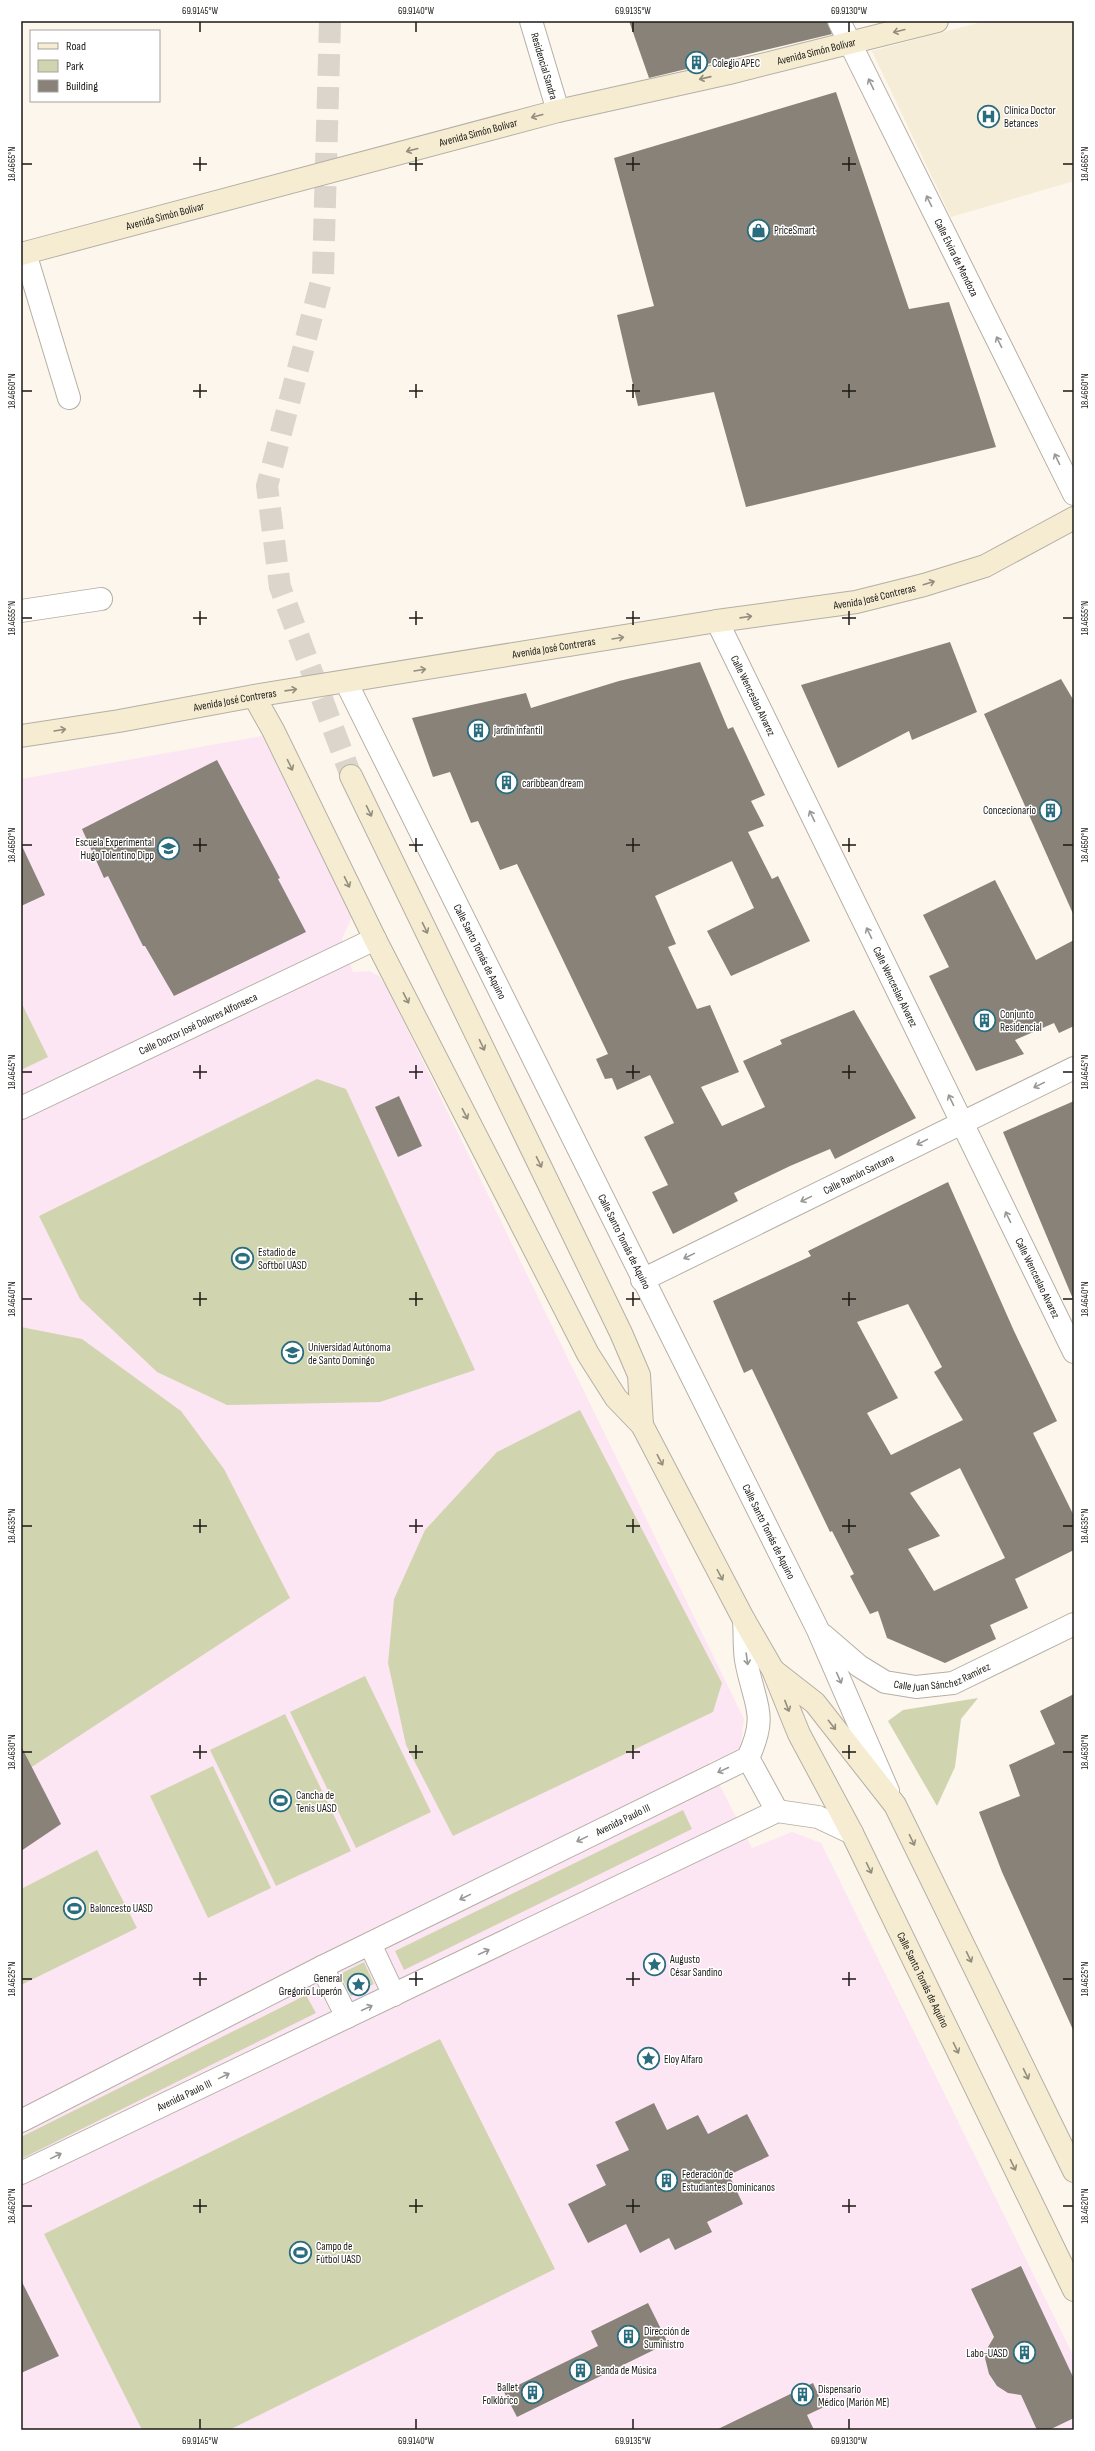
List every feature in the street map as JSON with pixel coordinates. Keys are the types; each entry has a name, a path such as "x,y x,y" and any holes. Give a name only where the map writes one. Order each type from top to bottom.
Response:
{"street":[{"name":"Residencial Sandra","path":"531,21 558,111"},
{"name":"Calle Elvira de Mendoza","path":"839,21 1074,494"},
{"name":"Avenida Simón Bolívar","path":"23,253 558,111 729,73 937,21"},
{"path":"23,253 69,398"},
{"name":"Avenida José Contreras","path":"21,736 254,696 717,621 856,602 924,585 985,566 1074,518"},
{"path":"21,611 101,599"},
{"name":"Calle Wenceslao Alvarez","path":"717,621 1074,1352"},
{"name":"Calle Santo Tomás de Aquino","path":"346,682 642,1280 818,1630 894,1805 1065,2137 1074,2171"},
{"name":"Calle Santo Tomás de Aquino","path":"254,696 273,730 375,939 588,1354 616,1398 642,1425 744,1620 773,1670 799,1734 852,1833 1074,2290"},
{"path":"352,776 640,1375 642,1425"},
{"name":"Calle Doctor José Dolores Alfonseca","path":"21,1108 375,939"},
{"name":"Calle Ramón Santana","path":"642,1280 1074,1068"},
{"path":"744,1620 746,1660 760,1716 758,1737 748,1758 777,1810 818,1817 852,1833"},
{"name":"Calle Juan Sánchez Ramírez","path":"818,1630 859,1666 885,1682 916,1687 953,1683 1074,1624"},
{"name":"Calle Santo Tomás de Aquino","path":"773,1670 815,1703 894,1805"},
{"name":"Avenida Paulo III","path":"21,2121 322,1967 748,1758"},
{"name":"Avenida Paulo III","path":"21,2173 777,1810"},
{"path":"370,1944 394,1995"},
{"path":"322,1967 347,2017"}],"shaded area":[{"name":"Clínica Doctor Betances","path":"985,21 1074,21 1074,181 951,217 872,51"},
{"name":"Universidad Autónoma de Santo Domingo","path":"262,736 352,917 342,939 353,972 369,971 379,976 387,988 744,1719 740,1751 709,1762 714,1774 752,1848 792,1832 821,1843 1074,2357 1074,2430 21,2430 21,779"}],"green space":[{"path":"21,1002 48,1057 21,1070"},
{"name":"Estadio de Softbol UASD","path":"317,1079 346,1089 475,1370 380,1402 227,1405 157,1372 80,1299 39,1216"},
{"path":"21,1327 82,1339 181,1411 224,1469 290,1598 21,1774"},
{"path":"580,1410 722,1683 713,1712 453,1836 406,1745 388,1663 394,1599 425,1530 497,1452"},
{"path":"365,1676 431,1812 356,1848 290,1712"},
{"path":"978,1698 961,1719 955,1767 937,1806 888,1721 903,1710"},
{"name":"Cancha de Tenis UASD","path":"285,1714 351,1851 276,1886 210,1750"},
{"path":"213,1766 271,1888 208,1918 150,1796"},
{"path":"683,1810 692,1829 404,1970 395,1951"},
{"name":"Baloncesto UASD","path":"97,1850 137,1928 21,1985 21,1889"},
{"path":"364,1962 374,1984 351,1996 340,1974"},
{"path":"306,1995 316,2013 21,2159 21,2137"},
{"name":"Campo de Fútbol UASD","path":"440,2039 555,2269 229,2430 142,2430 44,2234"}],"building":[{"name":"Colegio APEC","path":"629,21 827,21 832,34 649,78"},
{"name":"PriceSmart","path":"836,92 909,309 949,302 996,447 746,507 714,392 638,406 617,315 654,306 614,158"},
{"path":"950,642 977,712 912,740 909,731 838,768 801,685"},
{"path":"700,662 728,729 733,727 765,795 751,801 764,826 748,832 772,879 778,876 810,941 731,976 707,931 754,908 732,861 655,896 676,944 668,947 697,1009 710,1005 739,1072 701,1087 722,1126 765,1107 743,1061 782,1044 780,1040 854,1010 916,1118 835,1159 830,1149 790,1166 734,1193 738,1201 673,1234 652,1192 668,1185 644,1137 674,1123 650,1075 617,1090 612,1078 605,1079 596,1059 608,1054 517,864 500,870 478,821 471,823 450,772 433,777 412,718 526,693 531,708 619,681"},
{"name":"Concecionario","path":"1061,679 1074,701 1074,916 984,714"},
{"path":"217,760 280,878 278,879 306,932 174,996 145,946 143,946 108,876 104,878 82,829"},
{"path":"21,844 45,895 21,906"},
{"path":"995,880 1036,960 1074,940 1074,1026 1059,1033 1054,1023 1015,1040 1024,1054 976,1071 929,976 949,967 923,915"},
{"path":"399,1096 422,1146 398,1157 375,1107"},
{"path":"1074,1101 1074,1299 1073,1299 1003,1132"},
{"path":"948,1182 1014,1331 1057,1421 1033,1433 1074,1516 1074,1550 1015,1579 1028,1608 990,1625 996,1639 945,1663 887,1638 878,1611 870,1614 850,1576 854,1574 832,1531 830,1532 752,1369 744,1373 713,1301 811,1256 808,1251","holes":["908,1304 942,1367 934,1372 963,1420 891,1455 867,1413 898,1398 857,1322","960,1468 1005,1558 934,1591 908,1549 940,1536 910,1493"]},
{"path":"1074,1694 1074,2032 1002,1872 979,1812 1020,1796 1009,1765 1055,1744 1040,1711"},
{"path":"21,1746 61,1824 21,1851"},
{"name":"Federación de Estudiantes Dominicanos","path":"654,2103 667,2130 698,2115 708,2134 747,2114 769,2156 729,2175 743,2204 707,2222 712,2232 675,2250 669,2238 640,2253 626,2224 588,2243 568,2204 606,2185 596,2165 629,2150 615,2122"},
{"name":"Labo-UASD","path":"1021,2266 1074,2379 1074,2418 1049,2430 1037,2430 1021,2395 1008,2393 997,2386 989,2374 985,2358 988,2347 994,2337 971,2289"},
{"path":"21,2280 59,2356 21,2373"},
{"path":"648,2303 668,2343 517,2417 504,2392 598,2346 591,2331"},
{"name":"Dispensario Médico (Marión ME)","path":"813,2383 824,2407 807,2415 814,2430 716,2430"}],"tunnel":[{"path":"330,21 323,274 267,486 280,587 351,776"}],"place":[{"name":"Colegio APEC","path":"696,63"},
{"name":"Clínica Doctor Betances","path":"989,116"},
{"name":"PriceSmart","path":"758,230"},
{"name":"jardin infantil","path":"478,730"},
{"name":"caribbean dream","path":"507,783"},
{"name":"Concecionario","path":"1051,810"},
{"name":"Escuela Experimental Hugo Tolentino Dipp","path":"169,848"},
{"name":"Conjunto Residencial","path":"984,1020"},
{"name":"Estadio de Softbol UASD","path":"242,1258"},
{"name":"Universidad Autónoma de Santo Domingo","path":"293,1353"},
{"name":"Cancha de Tenis UASD","path":"281,1801"},
{"name":"Baloncesto UASD","path":"74,1908"},
{"name":"Augusto César Sandino","path":"655,1965"},
{"name":"General Gregorio Luperón","path":"358,1984"},
{"name":"Eloy Alfaro","path":"649,2059"},
{"name":"Federación de Estudiantes Dominicanos","path":"667,2180"},
{"name":"Campo de Fútbol UASD","path":"300,2252"},
{"name":"Dirección de Suministro","path":"629,2337"},
{"name":"Labo-UASD","path":"1024,2353"},
{"name":"Banda de Música","path":"580,2370"},
{"name":"Ballet Folklórico","path":"533,2393"},
{"name":"Dispensario Médico (Marión ME)","path":"803,2395"}]}
